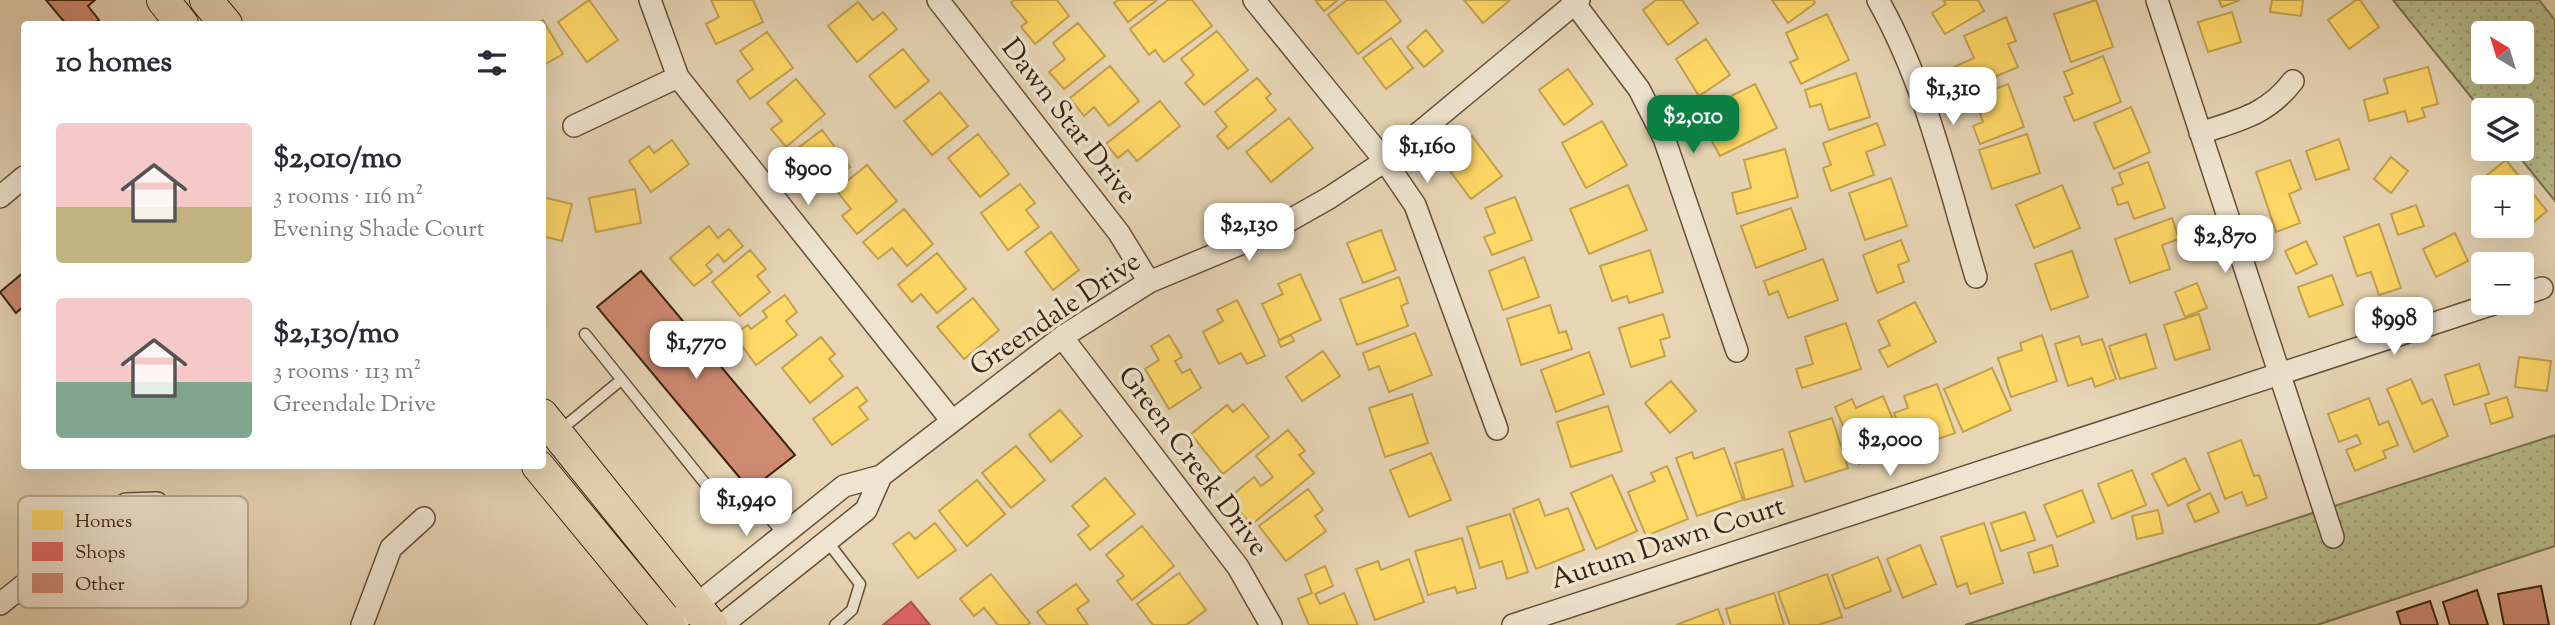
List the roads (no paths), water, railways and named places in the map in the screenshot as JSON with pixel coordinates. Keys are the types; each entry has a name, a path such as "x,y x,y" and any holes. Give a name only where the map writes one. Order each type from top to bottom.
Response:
{"main road":[{"path":"163,0 180,21"},
{"path":"205,0 223,21"},
{"path":"550,424 703,615"},
{"path":"540,469 670,625"}],"street":[{"path":"650,0 678,77 952,421"},
{"name":"Dawn Star Drive","path":"938,0 1119,233 1149,282"},
{"path":"1254,0 1385,161 1415,205 1497,429"},
{"path":"1878,0 1893,27 1924,103 1976,277"},
{"path":"2157,0 2333,537"},
{"path":"1575,1 1639,89 1664,138 1737,351"},
{"name":"Greendale Drive","path":"670,625 703,615 783,534 844,486 881,476 1062,337 1149,282 1269,232 1329,198 1385,161 1575,1"},
{"path":"574,126 678,77"},
{"path":"2200,133 2260,113 2280,99 2293,81"},
{"path":"0,197 21,180"},
{"name":"Autum Dawn Court","path":"1513,625 2471,311"},
{"name":"Green Creek Drive","path":"1062,337 1238,567 1271,625"},
{"name":"Greendale Drive","path":"722,625 866,510 881,476"},
{"path":"362,625 391,548 424,518"},
{"path":"0,604 18,590"}],"lane":[{"path":"585,334 728,512 756,501 783,534"},
{"path":"550,424 621,380"},
{"path":"827,541 860,584 852,610 835,625"}]}
